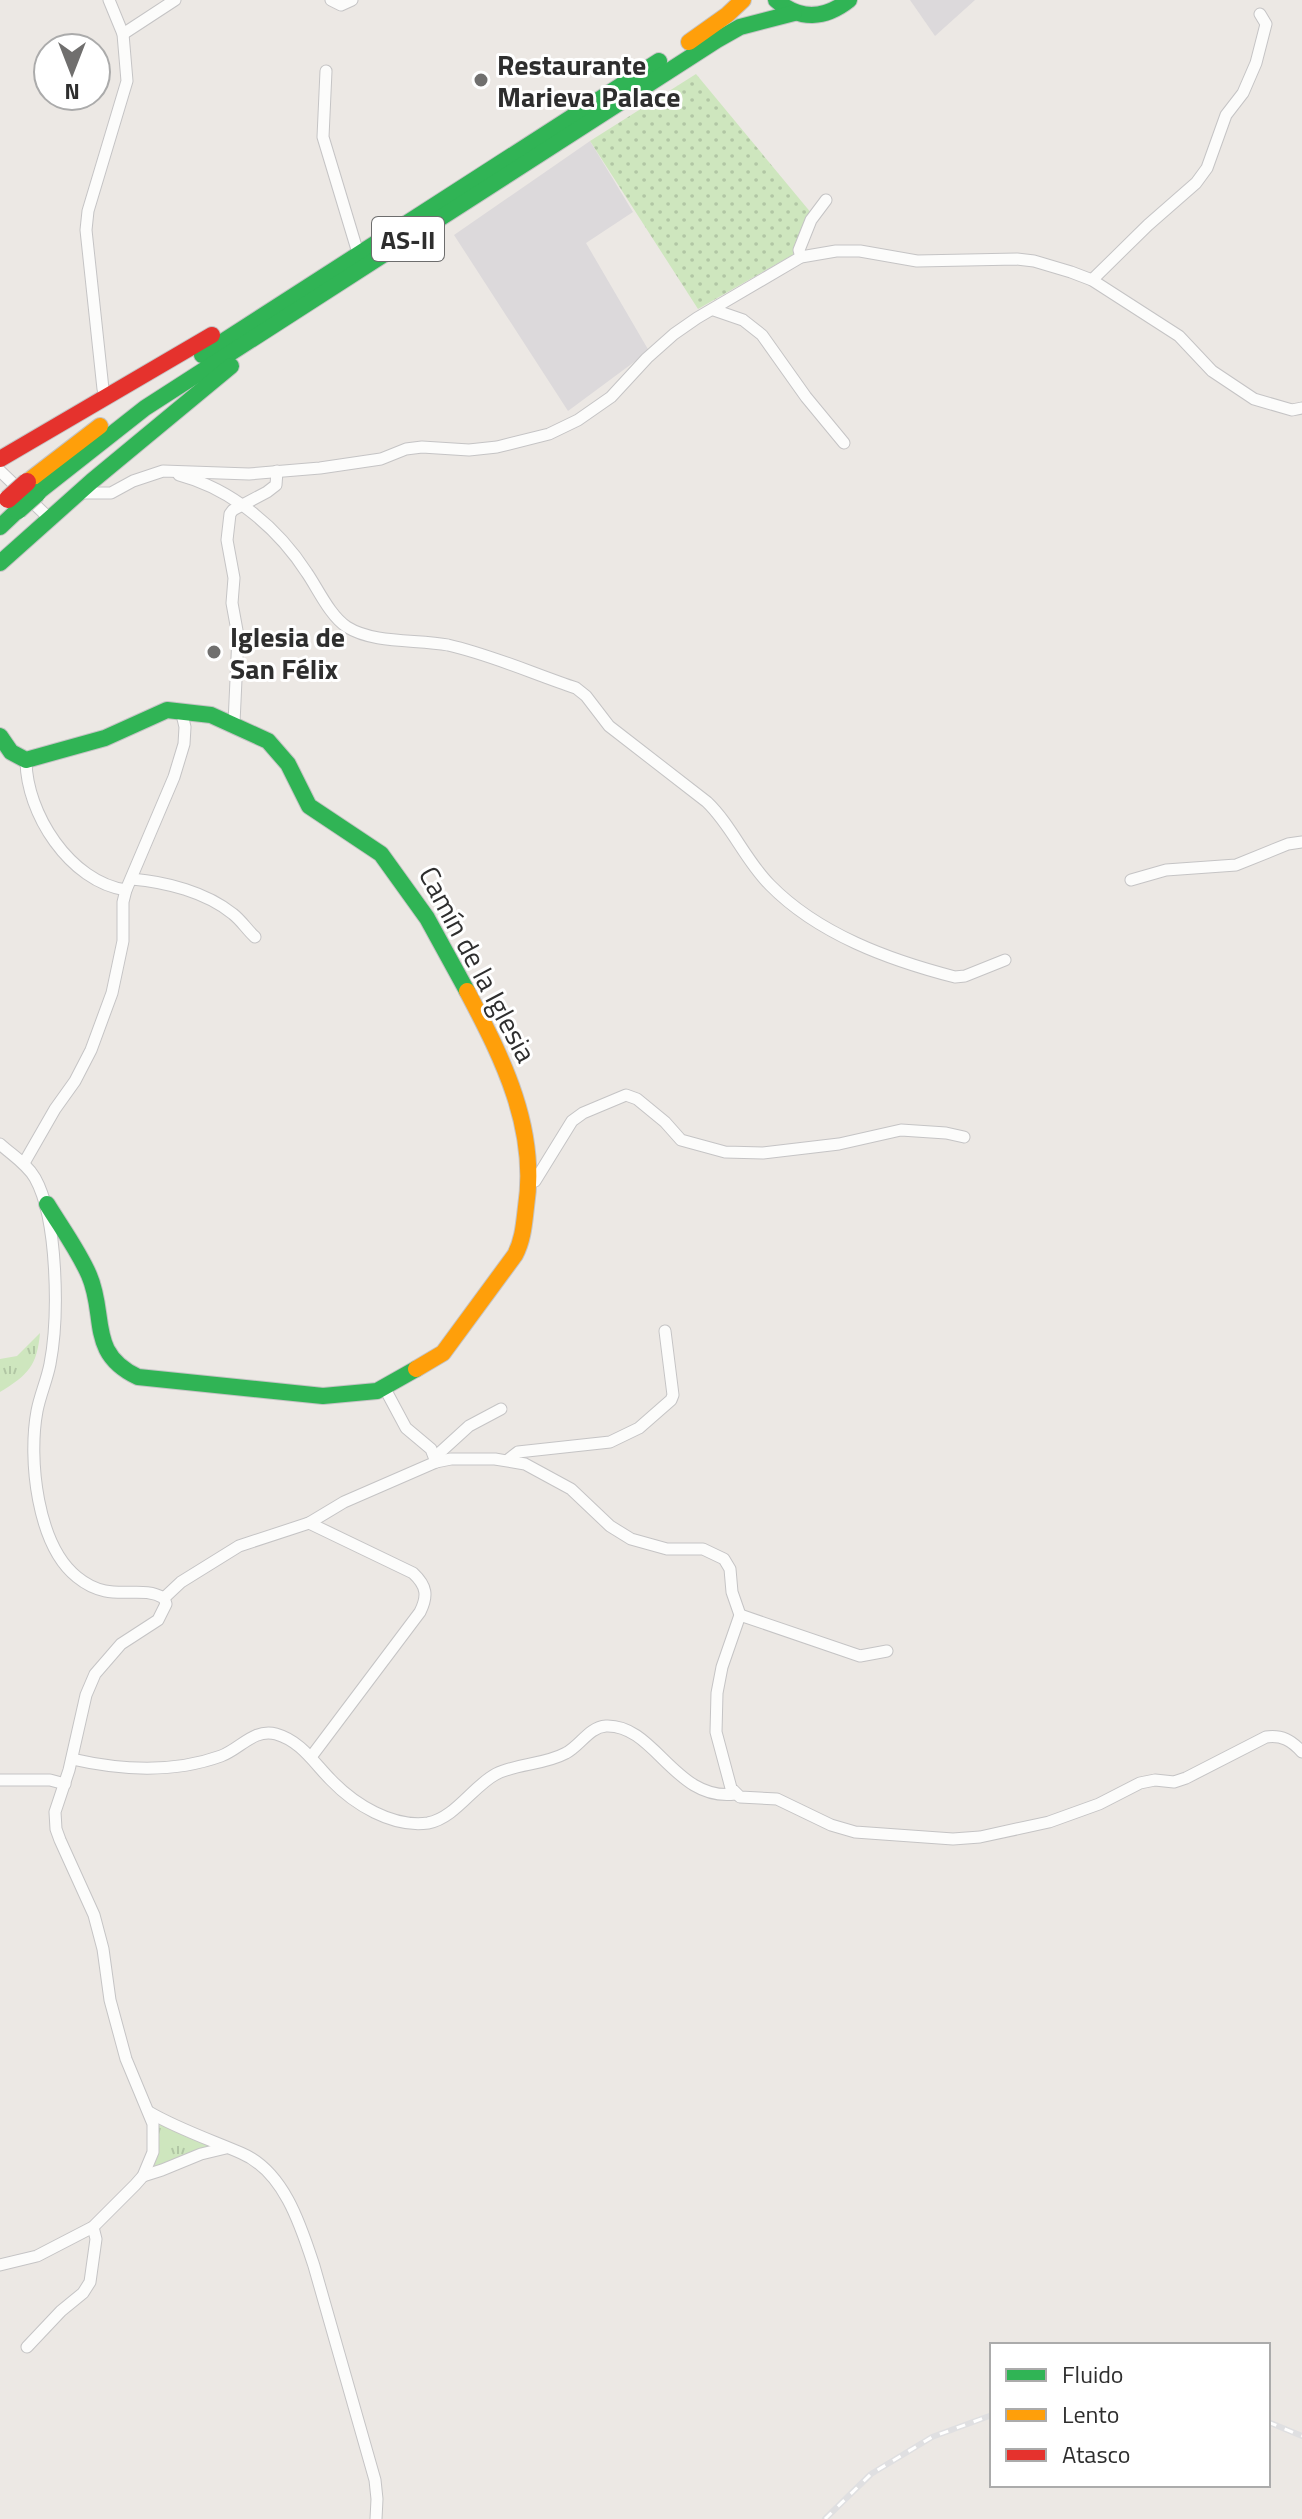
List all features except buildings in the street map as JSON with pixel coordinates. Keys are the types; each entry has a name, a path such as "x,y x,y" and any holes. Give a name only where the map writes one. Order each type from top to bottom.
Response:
{"main road":[{"name":"AS-II","path":"358,259 705,32 743,0"},
{"path":"776,0 794,13"},
{"name":"AS-II","path":"0,527 9,505 137,398 358,259 740,27 794,13 809,17 824,16 838,10 849,0"},
{"path":"5,452 358,259"},
{"path":"0,563 20,545 37,544 52,538 57,529 50,519 358,259"},
{"name":"Camín de la Iglesia","path":"26,760 105,738 159,712 181,710 234,723 268,741 293,772 309,806 381,854 427,918 495,1043 513,1089 528,1142 530,1182 521,1244 443,1353 384,1387 369,1392 305,1395 155,1380 125,1371 107,1353 102,1342 90,1277 47,1204"},
{"path":"0,736 11,752 26,760"}],"street":[{"path":"107,394 103,389 86,230 88,211 127,81 123,34 109,0"},
{"path":"123,34 175,0"},
{"path":"331,0 341,5 352,0"},
{"path":"1092,280 1196,183 1207,168 1226,115 1243,93 1256,63 1266,24 1260,14"},
{"path":"326,71 323,137 358,259"},
{"path":"801,257 799,250 811,220 826,200"},
{"path":"86,487 110,486 163,471 240,474 352,465 422,447 469,450 497,447 549,434 578,420 611,397 674,334 801,257 836,251 860,251 917,261 1017,259 1034,261 1092,280 1179,336 1212,371 1254,399 1292,410 1302,408"},
{"path":"714,310 743,320 762,335 806,397 844,443"},
{"path":"0,471 50,519"},
{"path":"163,471 222,490 284,540 335,616 348,628 398,640 446,645 576,688 609,726 721,815 769,884 792,904 848,940 955,977 1005,960"},
{"path":"234,723 238,636 232,603 234,578 227,540 230,514 276,485 277,471"},
{"path":"86,487 111,493 133,481"},
{"path":"24,1163 75,1081 107,1007 123,941 123,902 174,777 184,744 185,727 181,710"},
{"path":"26,760 28,783 52,838 62,852 99,882 185,890 234,914 255,937"},
{"path":"1131,880 1166,870 1236,865 1288,844 1302,842"},
{"path":"530,1182 535,1181 572,1121 583,1113 626,1095 637,1099 681,1140 725,1152 763,1153 839,1144 901,1130 964,1137"},
{"path":"0,1144 24,1163 34,1176 47,1204 52,1235 54,1309 50,1364 37,1410 34,1448 37,1488 55,1550 67,1569 80,1580 108,1593 153,1593 164,1598"},
{"path":"509,1459 518,1452 610,1442 639,1428 673,1395 665,1331"},
{"path":"384,1387 406,1428 431,1449 436,1459"},
{"path":"164,1598 181,1582 239,1546 309,1523 344,1502 436,1459 469,1426 501,1409"},
{"path":"436,1459 509,1459 558,1480 610,1526 631,1539 667,1549 703,1549 724,1559 730,1569 732,1592 740,1615 722,1667 716,1703 717,1746 735,1794"},
{"path":"309,1523 413,1573 422,1582 426,1594 420,1612 311,1757"},
{"path":"0,2265 37,2256 93,2227 143,2176 153,2152 155,2137 149,2112 126,2059 110,2000 103,1949 94,1915 56,1829 55,1812 72,1759 80,1715 95,1674 121,1644 158,1620 165,1611 164,1598"},
{"path":"740,1615 860,1656 887,1651"},
{"path":"72,1759 92,1764 178,1768 226,1754 255,1736 268,1732 280,1735 311,1757 332,1781 361,1804 390,1819 433,1822 494,1775 562,1755 592,1731 604,1726 623,1729 703,1792 777,1799 831,1825 855,1832 929,1838 980,1837 1069,1817 1140,1783 1155,1780 1174,1782 1186,1778 1266,1737 1277,1736 1293,1743 1302,1752"},
{"path":"0,1780 50,1780 65,1784"},
{"path":"149,2112 226,2148 244,2153 276,2181 303,2232 375,2480 376,2519"},
{"path":"143,2176 226,2148"},
{"path":"27,2347 83,2293 90,2282 96,2239 93,2227"}],"shaded area":[{"path":"910,0 975,0 935,36"},
{"path":"590,141 633,212 586,243 649,351 568,411 454,235"}],"green space":[{"path":"696,74 812,214 794,254 698,309 590,141"},
{"path":"40,1333 36,1354 29,1368 0,1392 0,1359 17,1356"},
{"path":"162,2123 216,2142 216,2150 152,2169 154,2131"}],"railway":[{"path":"825,2519 871,2474 932,2437 990,2416"},
{"path":"1270,2423 1302,2436"}],"traffic: fast":[{"path":"776,0 794,12 812,15 831,11 849,0"},
{"path":"37,493 145,408 717,40 740,27 794,13"},
{"path":"202,355 659,61"},
{"path":"0,563 92,481 231,366"},
{"path":"18,510 37,493"},
{"path":"0,527 18,510"},
{"path":"0,736 11,752 26,760 105,738 167,710 211,715 268,741 288,764 309,806 381,854 427,918 467,991"},
{"path":"47,1204 89,1275 101,1332 111,1357 138,1377 323,1396 377,1391 416,1369"}],"traffic: slow":[{"path":"689,42 743,0"},
{"path":"27,482 100,426"},
{"path":"416,1369 443,1353 515,1255 524,1226 528,1178 522,1122 505,1069 467,991"}],"traffic: jam":[{"path":"0,459 212,335"},
{"path":"8,499 27,482"}],"place":[{"name":"Restaurante Marieva Palace","path":"481,80"},
{"name":"Iglesia de San Félix","path":"214,652"}]}
